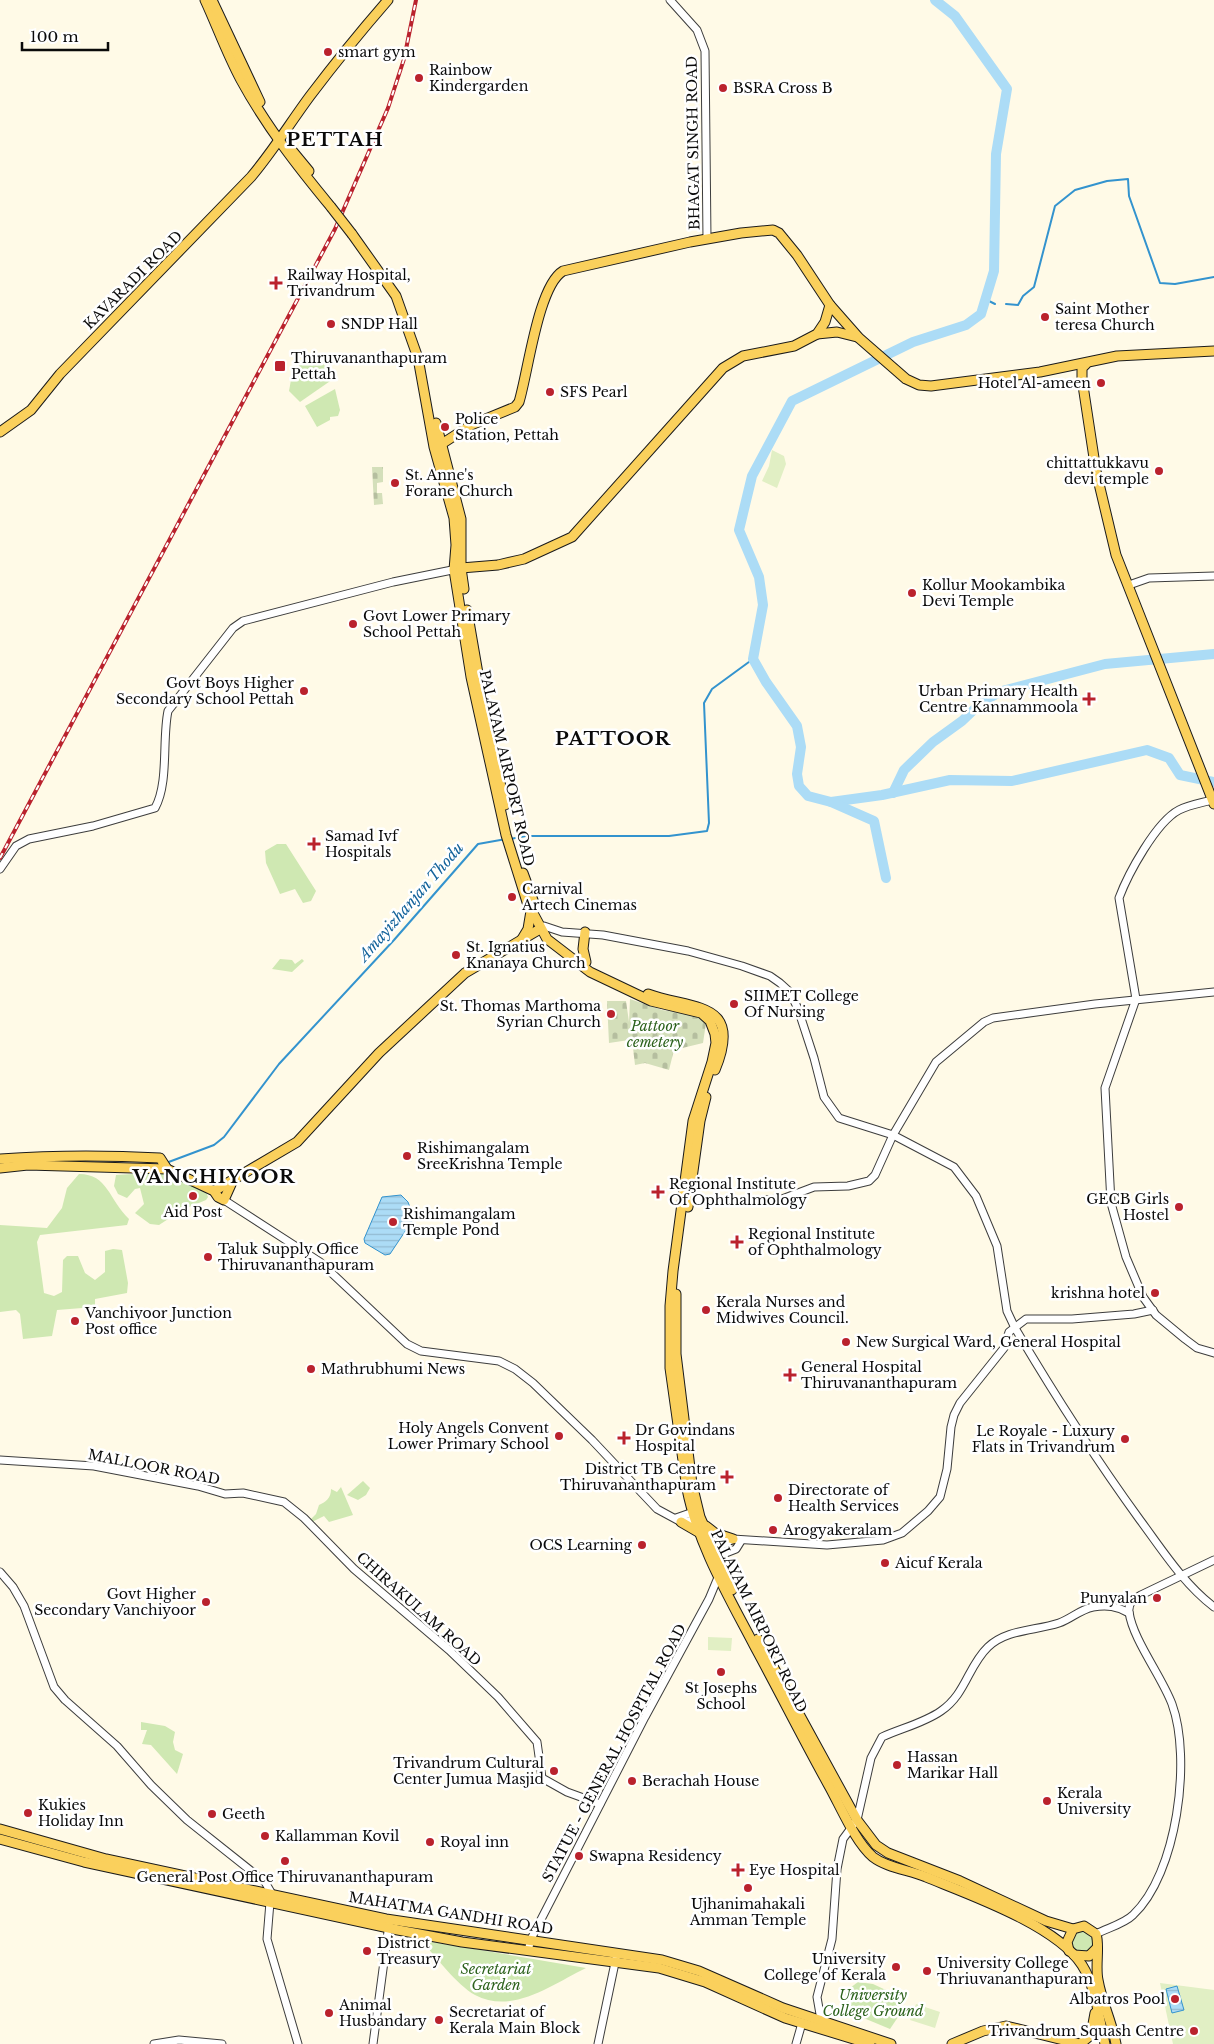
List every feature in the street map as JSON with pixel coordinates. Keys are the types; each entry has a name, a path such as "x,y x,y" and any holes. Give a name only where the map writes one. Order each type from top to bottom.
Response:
{"main road":[{"path":"205,0 241,79 281,138 334,206"},
{"path":"212,0 247,75 281,138 298,157 334,206"},
{"name":"KAVARADI ROAD","path":"0,432 31,410 60,374 232,199 281,138 289,122 293,121 314,91 388,0"},
{"name":"PALAYAM AIRPORT ROAD","path":"334,206 395,285 417,333 424,356 438,446 460,519 458,569 471,677 508,836 531,909 542,927 552,936 604,974 650,995 706,1008 717,1019 723,1044 721,1055 709,1084 700,1121 673,1271 670,1368 686,1489 715,1557 855,1823 866,1850 875,1858 924,1876 1041,1928 1072,1953 1088,1975 1100,2004"},
{"path":"438,446 471,425 514,407 519,402 538,322 550,287 557,275 563,271 746,232 773,230 779,233 797,254 830,305 863,341 896,370 919,385 932,386 1061,368 1117,356 1214,350"},
{"path":"817,334 825,322 830,305"},
{"path":"458,569 498,565 524,559 572,537 723,368 743,356 794,346 817,334 837,332 863,341"},
{"path":"1086,364 1082,368 1082,382 1096,471 1116,555 1161,665 1184,730 1213,802"},
{"path":"1061,368 1072,372 1082,382"},
{"name":"PALAYAM AIRPORT ROAD","path":"512,848 547,939 602,979 662,1005 701,1013 710,1021 715,1034 715,1050 693,1121 686,1199"},
{"path":"522,939 528,929 531,909"},
{"path":"214,1191 298,1142 379,1053 465,973 542,927"},
{"path":"585,932 583,949 586,962"},
{"path":"0,1159 105,1155 160,1158 167,1169"},
{"path":"0,1168 28,1165 167,1169 214,1191 218,1197 224,1200 234,1180"},
{"path":"698,1517 715,1533 737,1540"},
{"name":"PALAYAM AIRPORT ROAD","path":"698,1517 700,1534 715,1557 719,1576 798,1730 855,1823 876,1845 888,1853 960,1881 1046,1922 1072,1930"},
{"path":"678,1520 700,1534"},
{"name":"MAHATMA GANDHI ROAD","path":"0,1829 106,1859 390,1924 528,1951 662,1960 693,1969 783,2008 890,2044"},
{"name":"MAHATMA GANDHI ROAD","path":"0,1839 84,1862 271,1898"},
{"name":"MAHATMA GANDHI ROAD","path":"390,1924 530,1940 616,1957 692,1978 802,2023 870,2044"},
{"path":"1096,1949 1089,1956 1072,1953 1066,1942 1072,1930 1084,1926 1096,1934 1098,1939 1096,1949 1098,1980 1105,2044"},
{"path":"952,2044 964,2041 983,2031 1014,2026 1080,2044 1086,2040 1093,2029 1100,2004"},
{"path":"1100,2004 1111,2044"},
{"path":"1100,2004 1111,2019 1116,2044"}],"street":[{"name":"BHAGAT SINGH ROAD","path":"670,0 697,30 705,51 707,239"},
{"path":"0,869 16,846 29,839 93,826 155,808 160,794 164,728 168,711 233,628 243,621 251,617 393,582 458,569"},
{"path":"1129,585 1149,578 1214,576"},
{"path":"1213,802 1179,810 1166,820 1136,859 1124,883 1119,898 1136,999 1105,1088 1105,1112 1112,1203 1118,1233 1130,1270 1143,1297 1153,1310 1197,1348 1214,1353"},
{"path":"542,927 573,933 585,932 630,939 717,958 767,975 790,992 803,1022 824,1097 839,1118 893,1135 954,1167 976,1196 997,1246 1007,1311 1015,1328 1095,1457 1181,1577 1214,1607"},
{"path":"686,1199 725,1202 782,1199 814,1187 848,1186 869,1181 875,1175 893,1135 936,1062 984,1022 1007,1015 1136,999 1214,992"},
{"path":"224,1200 320,1262 407,1344 421,1350 499,1361 515,1369 533,1383 586,1434 657,1509 678,1520 698,1517"},
{"path":"715,1557 737,1540 827,1545 884,1540 902,1533 912,1526 940,1497 948,1469 951,1426 960,1403 995,1362 1004,1348 1010,1332 1026,1319 1072,1320 1134,1314 1153,1310"},
{"name":"MALLOOR ROAD","path":"0,1460 94,1466 198,1486 225,1494 243,1493"},
{"name":"CHIRAKULAM ROAD","path":"243,1493 284,1502 292,1507 354,1569 449,1650 498,1697 537,1742 540,1750 542,1778 568,1792 600,1804"},
{"path":"820,2020 817,1997 832,1939 837,1869 843,1839 855,1823 871,1758 882,1737 917,1724 942,1710 962,1690 974,1665 994,1642 1012,1633 1061,1622 1079,1611 1116,1606 1131,1601 1214,1560"},
{"path":"0,1572 13,1587 24,1606 54,1687 65,1700 118,1746 151,1786 187,1820 265,1882 271,1898 267,1939 298,2044"},
{"name":"STATUE - GENERAL HOSPITAL ROAD","path":"528,1951 530,1940 709,1599 719,1576"},
{"path":"1096,1934 1132,1916 1148,1896 1172,1845 1175,1825 1181,1744 1178,1727 1169,1698 1133,1628 1129,1613 1131,1601"},
{"path":"1116,1606 1129,1613"},
{"path":"373,2044 390,1924"},
{"path":"598,2044 616,1957"},
{"path":"796,2044 802,2023"},
{"path":"154,2044 180,2040 222,2044"}],"green space":[{"path":"311,355 316,357 336,377 300,402 289,391 291,380 303,358"},
{"path":"335,389 340,410 338,416 330,417 330,420 317,427 305,406"},
{"path":"772,450 784,456 786,464 777,488 762,481 769,466"},
{"path":"372,467 383,467 383,482 377,483 377,493 382,493 383,504 374,505"},
{"path":"277,844 286,844 316,891 311,901 303,903 295,889 280,894 266,863 265,851"},
{"path":"280,959 292,960 295,964 302,959 304,961 292,972 272,969"},
{"name":"Pattoor cemetery","path":"630,999 662,1010 699,1016 706,1023 703,1043 674,1050 669,1070 645,1063 635,1065 633,1048 628,1047 629,1040 609,1043 607,1001 626,1001 629,1022"},
{"path":"165,1172 205,1189 208,1197 206,1200 182,1210 159,1225 150,1224 135,1213 144,1204 140,1188 135,1189 127,1198 118,1194 114,1186 116,1175"},
{"path":"79,1174 89,1175 102,1183 129,1219 127,1225 40,1235 37,1242 44,1293 54,1296 62,1292 63,1260 67,1256 78,1256 85,1273 95,1280 105,1272 105,1251 113,1249 122,1250 128,1283 127,1293 95,1299 95,1307 57,1310 52,1336 23,1339 20,1314 16,1310 0,1312 0,1225 47,1228 62,1208 67,1188"},
{"path":"363,1481 370,1488 366,1495 358,1500 347,1495"},
{"path":"341,1487 353,1515 329,1522 324,1516 312,1522 310,1520 316,1514 319,1505 329,1497 331,1489 337,1492"},
{"path":"708,1637 732,1638 731,1651 708,1650"},
{"path":"141,1722 165,1726 175,1732 173,1742 175,1750 183,1754 177,1774 151,1745 142,1744 147,1730 141,1730"},
{"path":"1081,1929 1093,1939 1093,1945 1087,1953 1072,1950 1070,1935"},
{"name":"Secretariat Garden","path":"421,1940 586,1968 532,1995 504,2001 489,2000 475,1995 461,1984"},
{"name":"University College Ground","path":"858,1982 873,1984 903,1998 898,2017 890,2029 854,2014 842,2005 846,1991"},
{"path":"1160,1983 1214,1990 1214,2044 1173,2044"},
{"path":"916,2004 940,2012 935,2028 910,2020"}],"water":[{"path":"401,1195 408,1202 414,1218 390,1254 385,1255 365,1243 364,1239 382,1197"},
{"name":"Albatros Pool","path":"1177,1986 1184,2010 1172,2013 1166,1989"}],"waterway":[{"path":"886,878 874,821 831,802 808,796 799,786 797,774 801,747 797,726 766,682 753,659 763,605 759,577 739,530 752,476 792,401 913,342 966,325 981,314 994,271 996,154 1007,89 955,16 935,0"},
{"path":"1006,304 1018,305 1023,296 1034,287 1055,206 1075,190 1107,181 1128,179 1129,196 1160,283 1175,284 1214,277"},
{"path":"987,300 995,304"},
{"path":"893,793 904,770 933,742 962,721 983,701 1002,691 1105,664 1214,654"},
{"name":"Amayizhanjan Thodu","path":"510,839 526,836 669,836 707,831 709,823 704,703 712,689 753,659"},
{"path":"831,802 882,795 950,780 1012,781 1147,750 1169,758 1180,775 1214,782"},
{"name":"Amayizhanjan Thodu","path":"166,1163 214,1145 224,1137 279,1064 394,940 478,844 506,839"}],"railway":[{"path":"0,858 335,229 388,108 404,59 416,0"}],"place":[{"name":"smart gym","path":"328,52"},
{"name":"Rainbow Kindergarden","path":"419,78"},
{"name":"BSRA Cross B","path":"723,88"},
{"name":"Railway Hospital, Trivandrum","path":"276,283"},
{"name":"Saint Mother teresa Church","path":"1045,317"},
{"name":"SNDP Hall","path":"331,324"},
{"name":"Thiruvananthapuram Pettah","path":"280,366"},
{"name":"Hotel Al-ameen","path":"1101,383"},
{"name":"SFS Pearl","path":"550,392"},
{"name":"Police Station, Pettah","path":"445,427"},
{"name":"chittattukkavu devi temple","path":"1159,471"},
{"name":"St. Anne's Forane Church","path":"395,483"},
{"name":"Kollur Mookambika Devi Temple","path":"912,593"},
{"name":"Govt Lower Primary School Pettah","path":"353,624"},
{"name":"Govt Boys Higher Secondary School Pettah","path":"304,691"},
{"name":"Urban Primary Health Centre Kannammoola","path":"1089,699"},
{"name":"Samad Ivf Hospitals","path":"314,844"},
{"name":"Carnival Artech Cinemas","path":"512,897"},
{"name":"St. Ignatius Knanaya Church","path":"456,955"},
{"name":"SIIMET College Of Nursing","path":"734,1004"},
{"name":"St. Thomas Marthoma Syrian Church","path":"611,1014"},
{"name":"Rishimangalam SreeKrishna Temple","path":"407,1156"},
{"name":"Regional Institute Of Ophthalmology","path":"658,1192"},
{"name":"Aid Post","path":"193,1196"},
{"name":"GECB Girls Hostel","path":"1179,1207"},
{"name":"Rishimangalam Temple Pond","path":"393,1222"},
{"name":"Regional Institute of Ophthalmology","path":"737,1242"},
{"name":"Taluk Supply Office Thiruvananthapuram","path":"208,1257"},
{"name":"krishna hotel","path":"1155,1293"},
{"name":"Kerala Nurses and Midwives Council.","path":"706,1310"},
{"name":"Vanchiyoor Junction Post office","path":"75,1321"},
{"name":"New Surgical Ward, General Hospital","path":"846,1342"},
{"name":"Mathrubhumi News","path":"311,1369"},
{"name":"General Hospital Thiruvananthapuram","path":"790,1375"},
{"name":"Holy Angels Convent Lower Primary School","path":"559,1436"},
{"name":"Dr Govindans Hospital","path":"624,1438"},
{"name":"Le Royale - Luxury Flats in Trivandrum","path":"1125,1439"},
{"name":"District TB Centre Thiruvananthapuram","path":"727,1477"},
{"name":"Directorate of Health Services","path":"778,1498"},
{"name":"Arogyakeralam","path":"773,1530"},
{"name":"OCS Learning","path":"642,1545"},
{"name":"Aicuf Kerala","path":"885,1563"},
{"name":"Punyalan","path":"1157,1598"},
{"name":"Govt Higher Secondary Vanchiyoor","path":"206,1602"},
{"name":"St Josephs School","path":"721,1672"},
{"name":"Hassan Marikar Hall","path":"897,1765"},
{"name":"Trivandrum Cultural Center Jumua Masjid","path":"554,1771"},
{"name":"Berachah House","path":"632,1781"},
{"name":"Kerala University","path":"1047,1801"},
{"name":"Kukies Holiday Inn","path":"28,1813"},
{"name":"Geeth","path":"212,1814"},
{"name":"Kallamman Kovil","path":"265,1836"},
{"name":"Royal inn","path":"430,1842"},
{"name":"Swapna Residency","path":"579,1856"},
{"name":"General Post Office Thiruvananthapuram","path":"285,1861"},
{"name":"Eye Hospital","path":"738,1870"},
{"name":"Ujhanimahakali Amman Temple","path":"748,1888"},
{"name":"District Treasury","path":"367,1951"},
{"name":"University College of Kerala","path":"896,1967"},
{"name":"University College Thriuvananthapuram","path":"927,1971"},
{"name":"Albatros Pool","path":"1175,1999"},
{"name":"Animal Husbandary","path":"329,2013"},
{"name":"Secretariat of Kerala Main Block","path":"439,2020"},
{"name":"Trivandrum Squash Centre","path":"1194,2031"}],"district":[{"name":"PETTAH","path":"335,139"},
{"name":"PATTOOR","path":"613,738"},
{"name":"VANCHIYOOR","path":"214,1176"}]}
